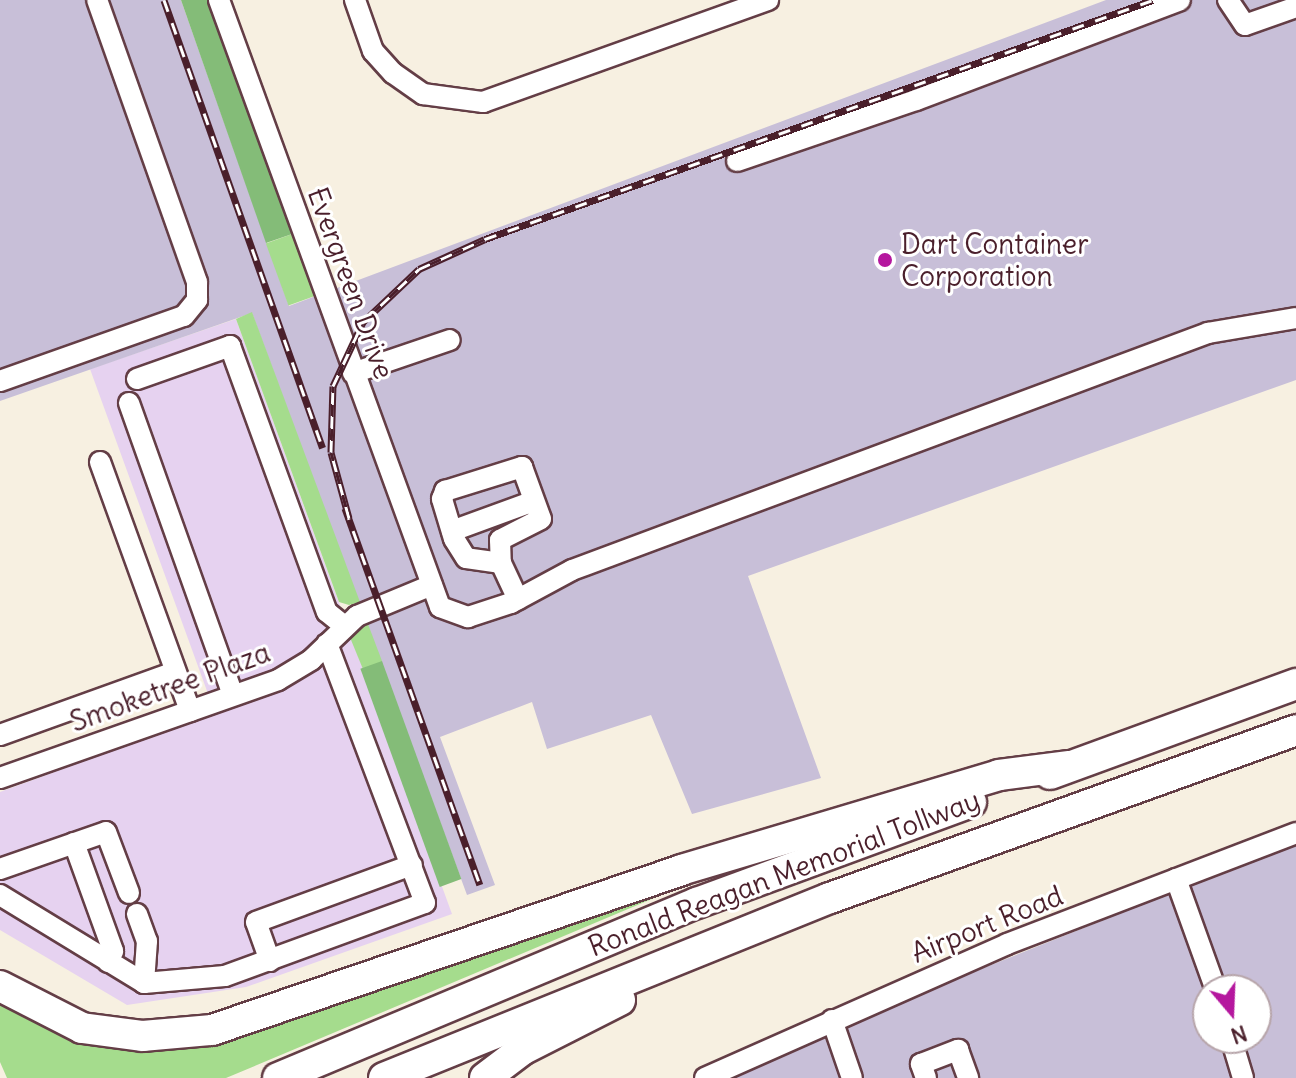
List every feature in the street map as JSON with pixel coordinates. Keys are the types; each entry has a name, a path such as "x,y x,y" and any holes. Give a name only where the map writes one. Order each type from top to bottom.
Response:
{"highway":[{"name":"Ronald Reagan Memorial Tollway","path":"278,1078 697,903 1296,684"},
{"name":"Ronald Reagan Memorial Tollway","path":"384,1078 744,932 1296,730"},
{"path":"0,986 82,1028 143,1036 212,1030 681,870 999,775 1069,766"},
{"path":"485,1078 522,1050 744,932"}],"street":[{"path":"0,381 184,316 197,300 197,282 97,0"},
{"name":"Evergreen Drive","path":"219,0 432,585"},
{"path":"358,9 373,51 423,94 483,102 768,0"},
{"path":"737,161 916,100 1180,0"},
{"path":"1228,0 1245,25 1296,7"},
{"path":"432,585 440,607 468,617 518,599 572,570 1208,333 1296,318"},
{"path":"353,373 450,340"},
{"path":"137,379 230,346 327,612 344,626"},
{"path":"129,403 233,695"},
{"path":"100,462 190,711"},
{"path":"501,563 466,558 452,531 442,499 445,491 518,467 541,519 500,540 501,563 518,599"},
{"path":"452,531 534,501"},
{"name":"Smoketree Plaza","path":"0,778 294,672 344,626 372,608 432,585"},
{"path":"0,895 144,983 203,981 270,961 425,903 327,644"},
{"path":"0,735 175,672"},
{"path":"0,869 106,832 129,893"},
{"name":"Airport Road","path":"705,1078 832,1020 1296,833"},
{"path":"74,843 113,951 108,962"},
{"path":"270,961 256,922 412,865"},
{"path":"1176,879 1210,974"},
{"path":"137,914 147,941 144,983"},
{"path":"832,1020 852,1078"},
{"path":"926,1078 921,1064 958,1050 968,1078"},
{"path":"1236,1054 1243,1078"}],"shaded area":[{"path":"0,0 181,0 289,306 1106,0 1296,0 1296,380 748,576 821,778 692,814 651,715 547,749 532,702 440,737 495,885 467,895 252,313 0,401"},
{"path":"236,319 452,914 246,987 127,1005 0,930 0,792 215,713 90,369"},
{"path":"1296,843 1296,1078 724,1078 791,1045"}],"green space":[{"path":"181,0 209,0 295,233 266,243"},
{"path":"295,233 318,295 288,306 266,244"},
{"path":"252,312 360,602 349,605 339,602 236,319"},
{"path":"368,624 382,661 367,679 349,635"},
{"path":"382,661 461,879 440,887 360,669"},
{"path":"716,872 226,1078 7,1078 0,1062 0,1001 62,1033 116,1046"}],"railway":[{"path":"164,0 323,448"},
{"path":"349,518 331,452 333,386 363,322 419,269 485,239 1153,0"},
{"path":"345,508 480,885"}],"place":[{"name":"Dart Container Corporation","path":"885,260"}]}
